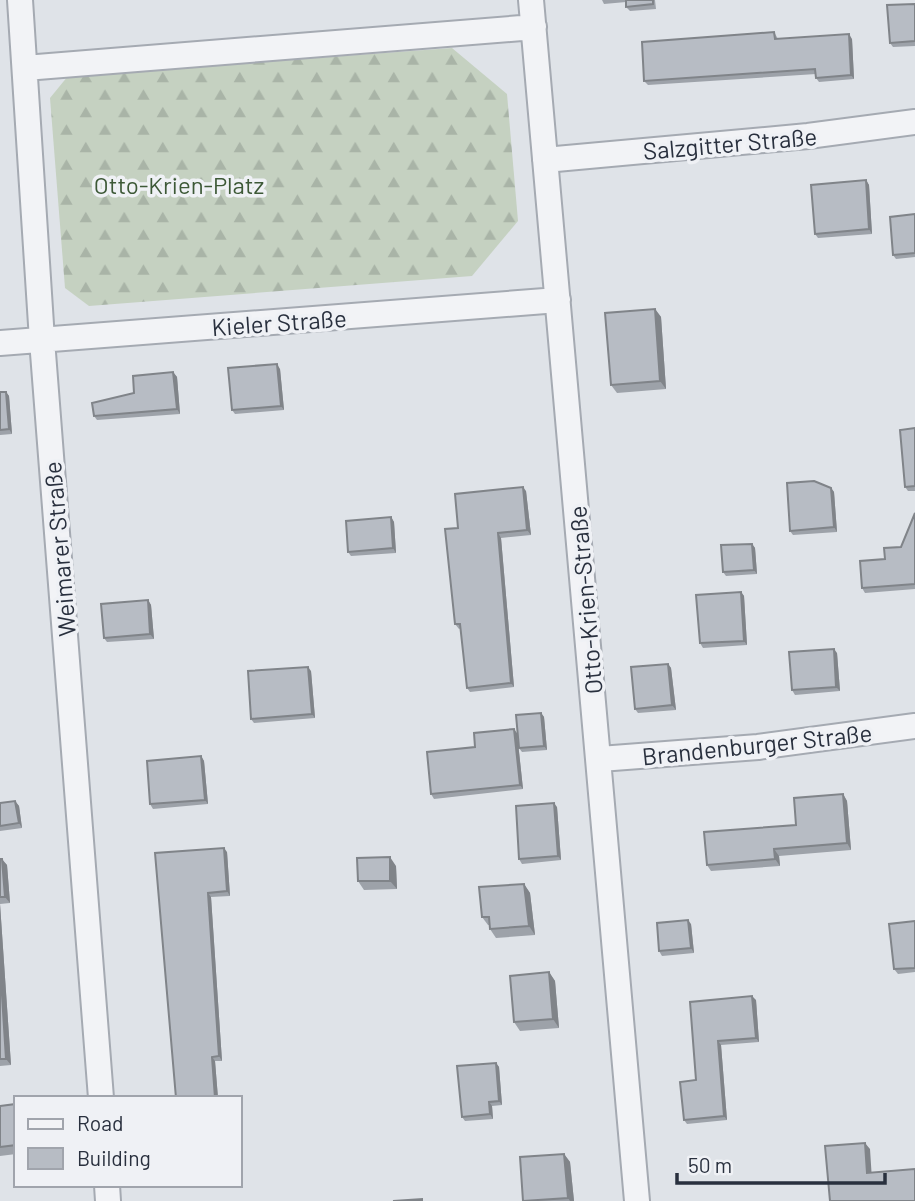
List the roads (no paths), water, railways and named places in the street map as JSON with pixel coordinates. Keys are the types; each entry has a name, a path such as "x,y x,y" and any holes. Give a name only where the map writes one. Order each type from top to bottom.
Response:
{"street":[{"name":"Weimarer Straße","path":"20,0 42,340 101,1096"},
{"name":"Otto-Krien-Straße","path":"531,0 637,1201"},
{"path":"25,68 534,27"},
{"name":"Salzgitter Straße","path":"545,160 808,136 915,122"},
{"name":"Kieler Straße","path":"0,343 558,300"},
{"name":"Brandenburger Straße","path":"600,759 758,747 915,726"}],"park label":[{"name":"Otto-Krien-Platz","path":"179,184"}]}
